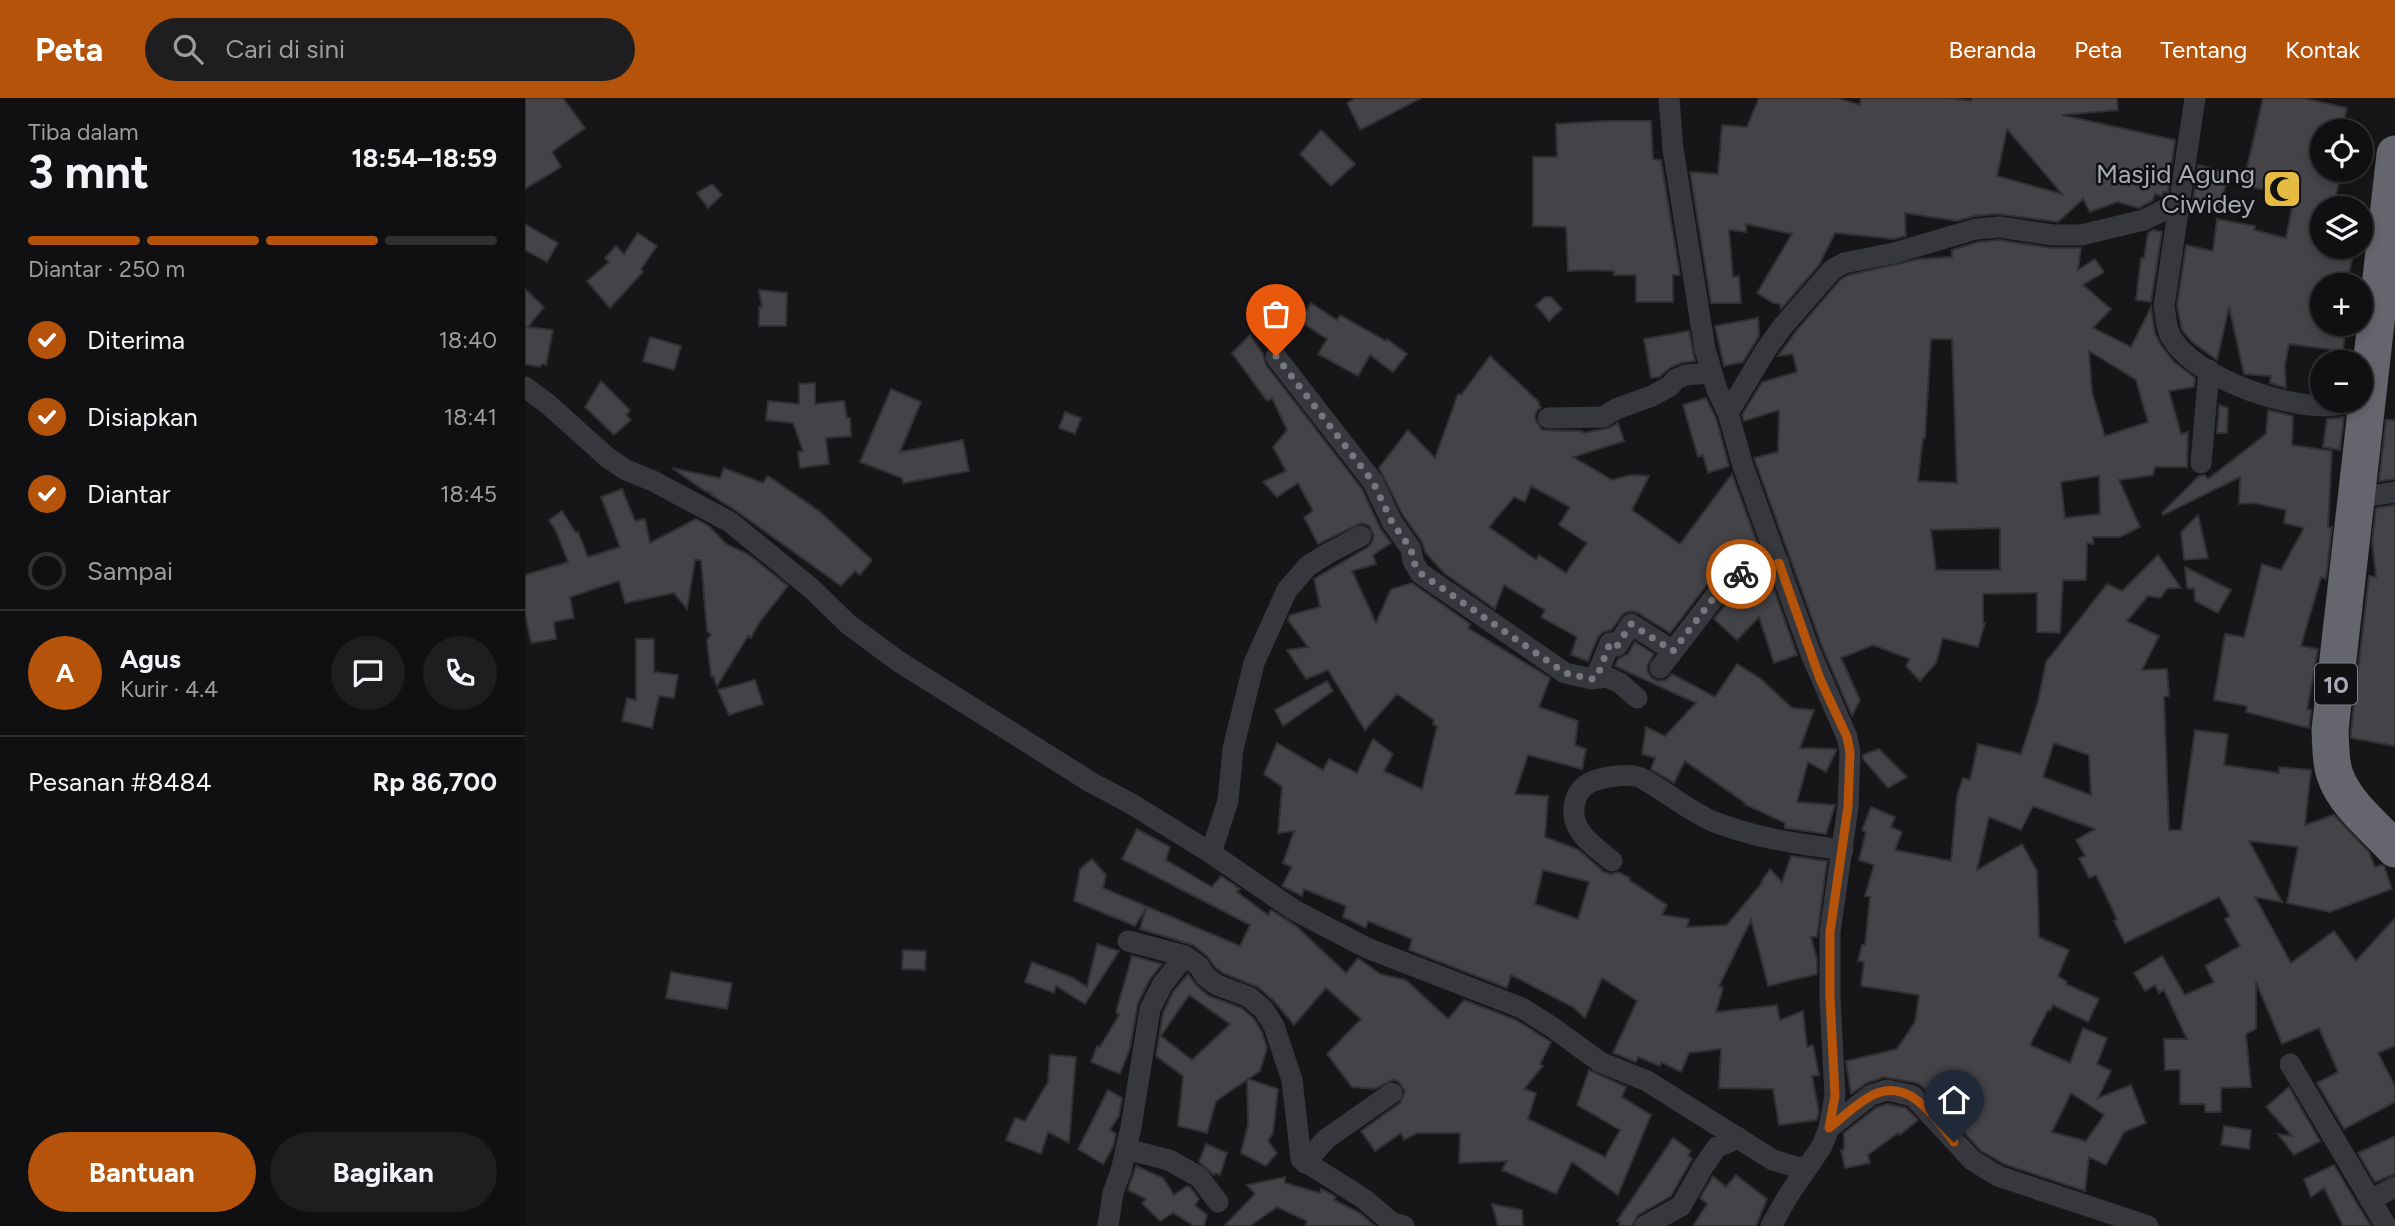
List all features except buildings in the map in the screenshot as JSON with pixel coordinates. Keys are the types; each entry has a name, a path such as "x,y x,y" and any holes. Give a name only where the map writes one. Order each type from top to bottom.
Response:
{"highway":[{"name":"10","path":"2373,350 2395,154"},
{"name":"10","path":"2366,413 2330,730 2331,757 2334,774 2351,803 2395,849"}],"street":[{"path":"1669,98 1673,149 1705,349 1728,412 1769,567 1847,737 1851,768 1843,850 1830,932 1835,1096 1829,1128 1822,1146 1771,1226"},
{"path":"2195,98 2164,306 2167,327 2183,352 2209,370 2254,392 2289,402 2310,404"},
{"path":"1728,412 1783,327 1832,270 1844,262 1894,253 1976,229 1999,227 2081,236 2144,220 2178,203"},
{"path":"1276,356 1373,482 1392,522 1411,549 1413,561 1420,573 1565,673 1592,679 1607,677 1620,683 1637,698"},
{"path":"2201,463 2209,370"},
{"path":"1548,418 1603,417 1661,391 1676,379 1686,375 1712,373"},
{"path":"527,393 549,405 608,458 626,470 653,481 730,522 812,589 848,624 898,662 1092,783 1211,853 1304,916 1367,948 1521,1009 1552,1027 1600,1062 1647,1081 1773,1160 1796,1167 1807,1167"},
{"path":"2357,498 2395,492"},
{"path":"1211,853 1228,801 1233,749 1254,663 1287,590 1308,566 1361,536"},
{"path":"1597,677 1610,643 1617,646 1631,624 1667,659 1729,578 1769,567"},
{"path":"1612,861 1588,842 1576,826 1574,809 1577,795 1593,779 1625,775 1641,777 1712,821 1778,841 1843,850"},
{"path":"1128,941 1185,956 1217,985 1249,997 1264,1010 1274,1026 1292,1080 1299,1153 1305,1163 1342,1184 1391,1222 1404,1226"},
{"path":"1108,1226 1113,1193 1126,1149 1150,1009 1158,991 1185,956"},
{"path":"2290,1065 2386,1226"},
{"path":"1829,1128 1871,1095 1887,1090 1913,1096 1972,1160 1998,1176 2148,1226"},
{"path":"1305,1163 1326,1139 1392,1093"},
{"path":"1645,1226 1681,1206 1710,1154 1722,1143 1739,1138"},
{"path":"1126,1149 1169,1160 1199,1177 1218,1202"},
{"path":"2370,1200 2395,1186"}],"way so far":[{"path":"1276,356 1373,482 1392,522 1411,549 1413,561 1420,573 1565,673 1592,679 1597,677 1610,643 1617,646 1631,624 1673,651 1729,578 1741,574"}],"place":[{"name":"Masjid Agung Ciwidey","path":"2282,189"}],"route":[{"path":"1741,574 1757,572 1779,563 1820,679 1847,737 1850,752 1848,807 1830,932 1835,1096 1829,1128 1871,1095 1887,1090 1913,1096 1954,1142"}]}
